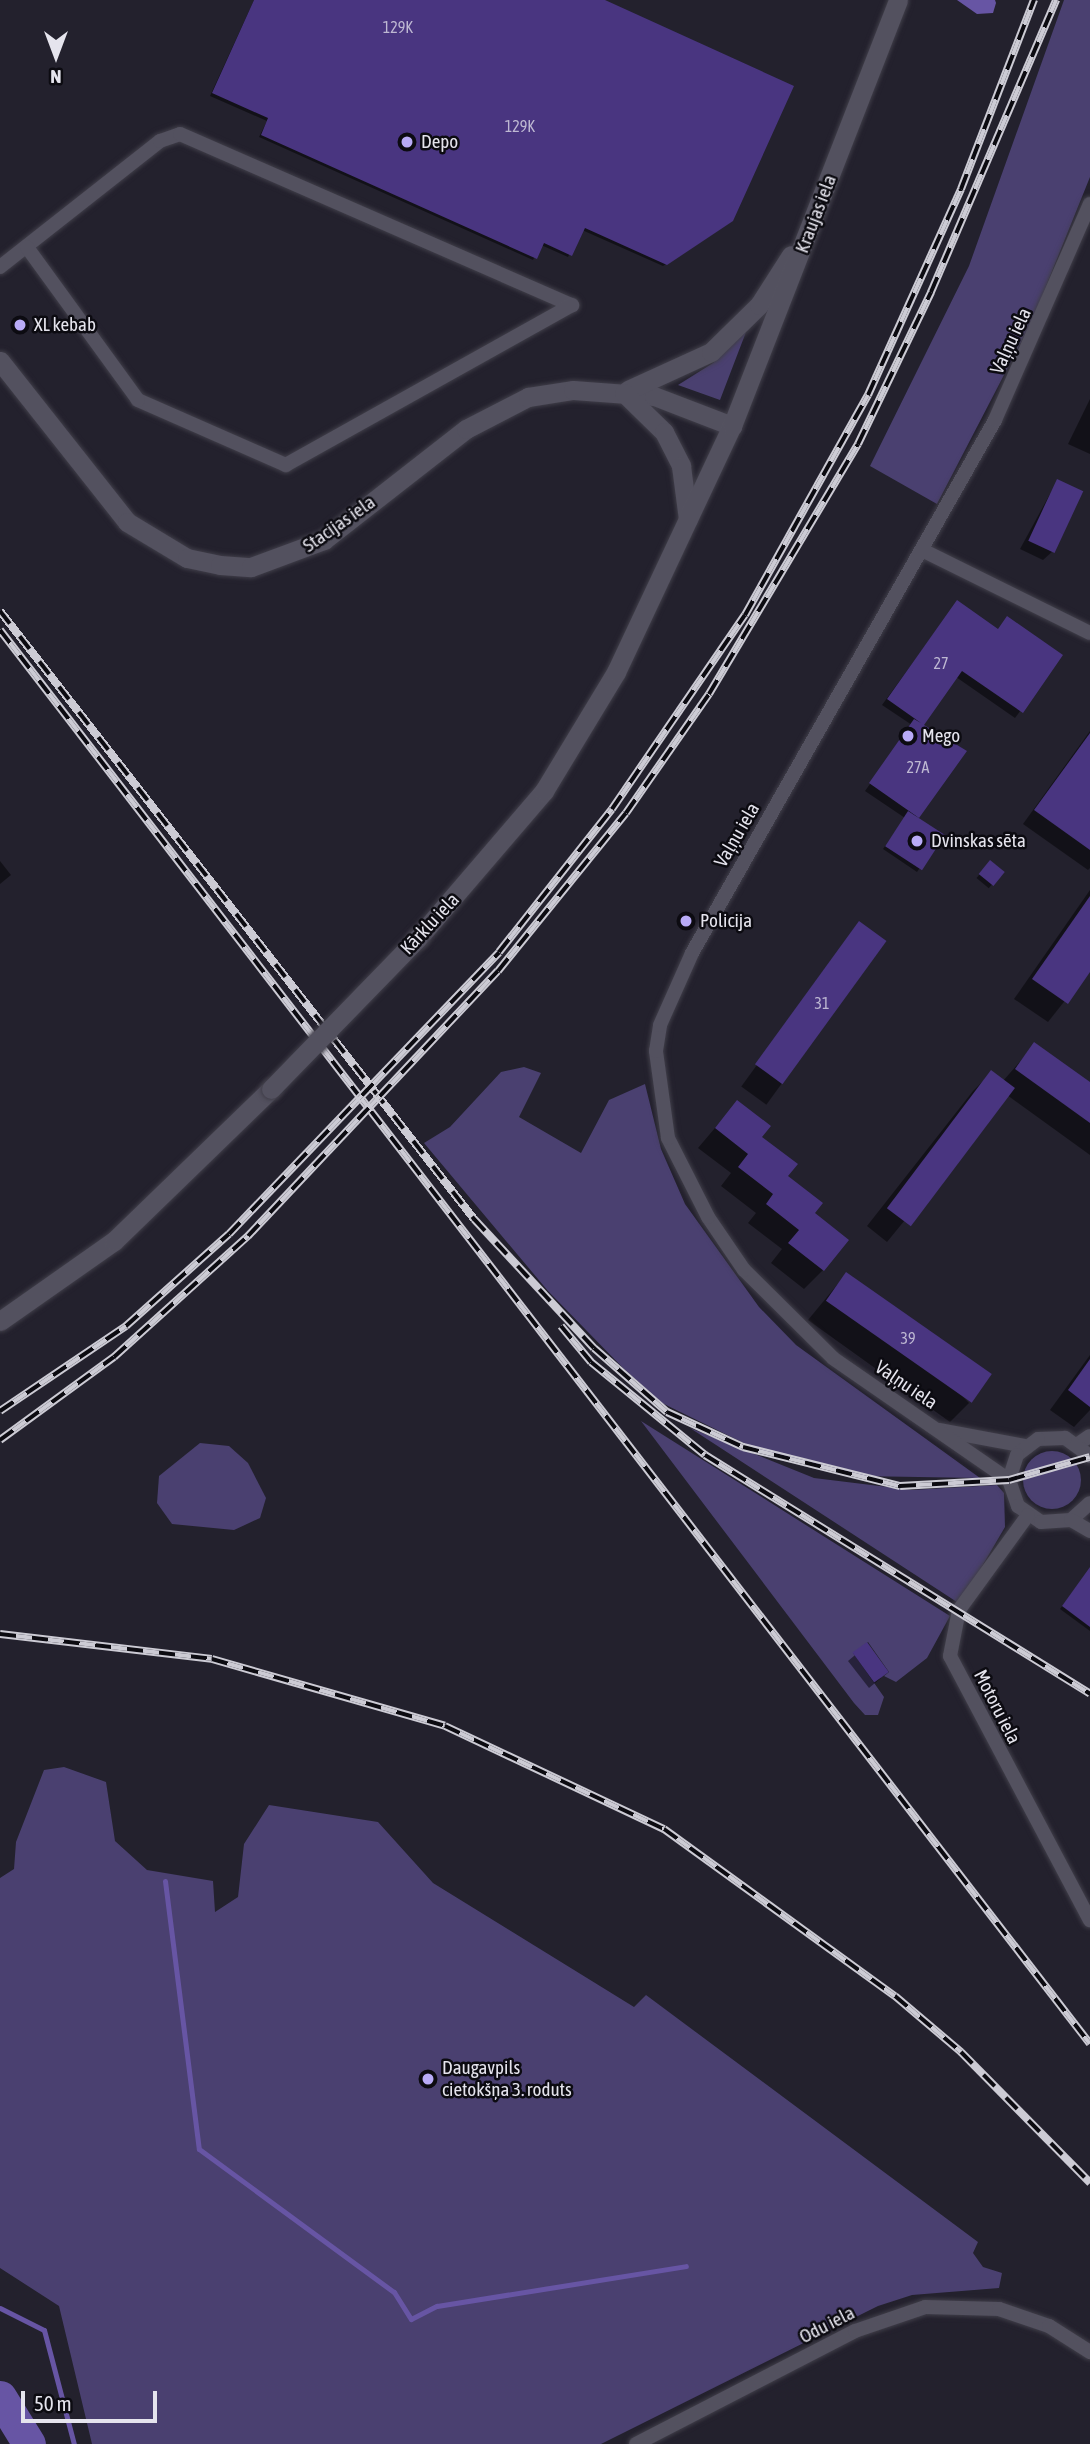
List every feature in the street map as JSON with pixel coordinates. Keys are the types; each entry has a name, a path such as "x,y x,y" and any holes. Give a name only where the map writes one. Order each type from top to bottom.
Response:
{"street":[{"name":"Kraujas iela","path":"732,426 898,0"},
{"path":"0,267 160,141 180,134 572,305 286,465 138,400 27,247"},
{"name":"Vaļņu iela","path":"1009,1480 804,1334 744,1270 685,1174 668,1138 656,1079 660,1025 674,987 995,420 1090,204"},
{"path":"688,527 681,466 664,432 623,392 711,352 759,305 816,216"},
{"name":"Stacijas iela","path":"0,361 127,522 187,558 219,565 251,567 324,540 495,410 573,390 623,392 694,407 732,426"},
{"name":"Kārklu iela","path":"0,1321 114,1241 271,1089 418,938 489,860 582,735 688,527 732,426"},
{"path":"922,550 1090,633"},
{"path":"939,1430 1026,1446 1052,1436 1084,1440 1090,1456"},
{"path":"1026,1446 1009,1480 1028,1515 1041,1522 1071,1520 1090,1531"},
{"path":"1071,1520 1090,1503"},
{"name":"Motoru iela","path":"1028,1515 959,1610 950,1656 1090,1920"},
{"name":"Odu iela","path":"636,2444 892,2315 953,2305 999,2309 1049,2326 1090,2352"}],"shaded area":[{"path":"957,0 995,0 996,3 993,13 977,14"},
{"path":"1064,0 1090,0 1090,177 1032,321 937,504 870,466 969,266"},
{"path":"746,332 720,400 678,385 713,363"},
{"path":"524,1067 541,1073 519,1117 581,1153 609,1100 645,1084 661,1149 685,1204 759,1307 796,1345 980,1478 857,1476 762,1452 662,1403 623,1368 548,1291 424,1143 450,1127 501,1072"},
{"path":"641,1421 950,1616 927,1658 896,1682 884,1676 889,1672 868,1642 853,1653 884,1697 878,1715 865,1715 854,1703"},
{"path":"690,1428 814,1478 912,1490 997,1485 1004,1493 1005,1527 960,1604"},
{"path":"200,1443 229,1446 248,1463 266,1498 260,1518 234,1530 172,1524 157,1503 159,1476"},
{"path":"1046,1451 1058,1451 1068,1455 1077,1464 1081,1486 1073,1501 1058,1509 1046,1509 1036,1505 1027,1496 1023,1486 1023,1474 1027,1464 1036,1455"},
{"path":"64,1767 106,1782 115,1841 147,1870 213,1881 215,1912 238,1897 244,1844 269,1805 378,1822 433,1883 634,2007 646,1995 978,2242 973,2253 983,2267 1002,2273 999,2288 912,2295 878,2306 601,2444 92,2444 59,2306 0,2268 0,1878 14,1869 16,1842 44,1770"}],"building":[{"path":"254,0 605,0 794,86 733,221 667,265 585,228 572,256 544,243 537,259 261,135 268,118 212,93"},
{"path":"1057,479 1083,491 1055,553 1028,541"},
{"path":"957,600 998,629 1007,616 1063,655 1023,713 962,671 924,725 967,751 919,818 869,783 914,719 921,723 887,699"},
{"path":"1090,733 1090,850 1034,810"},
{"path":"908,811 945,835 922,870 885,846"},
{"path":"990,860 1005,872 993,886 979,874"},
{"path":"1090,896 1090,972 1068,1004 1032,979"},
{"path":"859,921 887,941 782,1084 755,1064"},
{"path":"1034,1042 1090,1082 1090,1123 1015,1069"},
{"path":"991,1070 1015,1088 911,1226 887,1208"},
{"path":"737,1100 771,1126 762,1137 798,1164 788,1176 823,1203 815,1213 849,1240 824,1271 788,1243 799,1230 766,1204 773,1194 738,1167 748,1154 715,1128"},
{"path":"846,1272 992,1374 972,1403 826,1301"},
{"path":"1090,1359 1090,1407 1068,1390"},
{"path":"1090,1567 1090,1627 1062,1606"},
{"path":"867,1642 889,1672 874,1683 852,1653"}],"waterway":[{"path":"165,1881 199,2149 394,2292 411,2319 437,2306 686,2266"},
{"path":"0,2308 44,2330 74,2444"},
{"path":"0,2397 29,2444"}],"railway":[{"path":"0,1411 126,1326 229,1234 499,952 612,809 745,615 868,395 961,189 1034,0"},
{"path":"0,1440 114,1357 248,1236 498,971 626,813 709,694 858,444 931,292 1056,0"},
{"path":"0,611 474,1219 594,1348 667,1412 743,1447 900,1486 1009,1480 1090,1457"},
{"path":"0,630 1090,2044"},
{"path":"561,1326 591,1362 705,1455 1090,1694"},
{"path":"0,1634 212,1659 445,1726 664,1829 895,1996 961,2052 1090,2183"}],"place":[{"name":"Depo","path":"407,142"},
{"name":"XL kebab","path":"20,325"},
{"name":"Mego","path":"908,736"},
{"name":"Dvinskas sēta","path":"917,841"},
{"name":"Policija","path":"686,921"},
{"name":"Daugavpils cietokšņa 3. roduts","path":"428,2079"}]}
